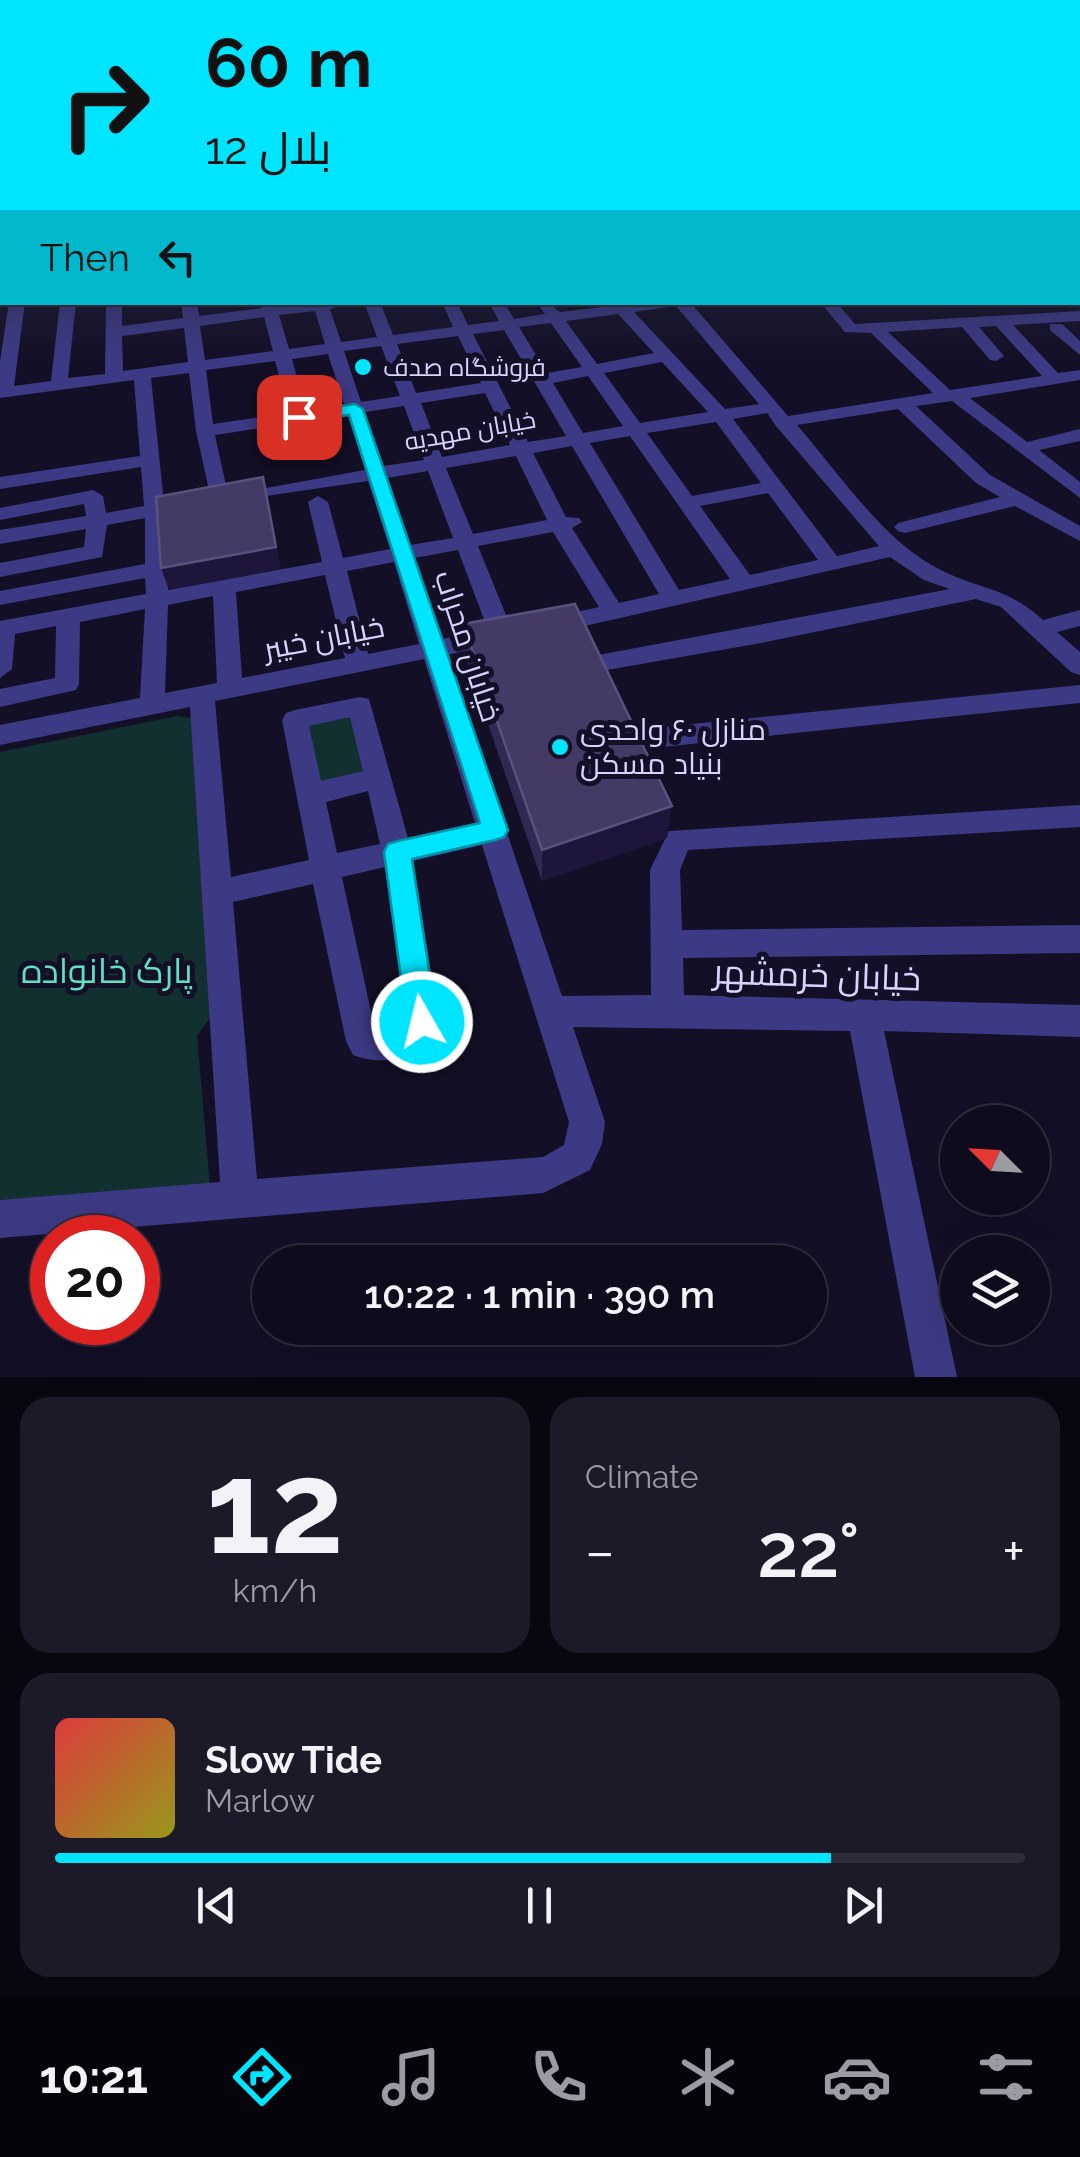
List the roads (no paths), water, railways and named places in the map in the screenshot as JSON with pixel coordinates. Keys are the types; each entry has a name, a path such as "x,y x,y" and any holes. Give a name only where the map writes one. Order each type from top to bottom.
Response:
{"street":[{"path":"16,305 5,348 2,392 510,324 551,310 619,306 721,416 832,564"},
{"path":"59,385 68,305"},
{"path":"114,305 114,378"},
{"path":"189,305 206,431 220,500"},
{"path":"114,332 269,307 308,305"},
{"name":"خیابان محراب","path":"0,1219 543,1175 566,1168 585,1147 588,1122 335,348 328,305"},
{"path":"373,305 502,635"},
{"path":"450,305 466,330 521,449 613,612"},
{"path":"498,305 673,599"},
{"path":"684,305 894,550 932,576 1009,602 1080,666"},
{"path":"830,305 850,330 1004,320 1071,322 1080,350"},
{"path":"895,305 911,326"},
{"path":"960,305 996,356"},
{"path":"992,305 1054,379"},
{"path":"269,307 299,417"},
{"path":"551,310 744,583"},
{"path":"875,328 952,397 1080,492"},
{"path":"544,379 665,356"},
{"path":"142,374 157,569 152,705"},
{"name":"خیابان مهدیه","path":"0,537 721,416 903,404 1080,376"},
{"path":"206,431 492,387"},
{"path":"903,404 983,479 1080,535"},
{"path":"1024,448 1080,435"},
{"path":"0,484 150,460"},
{"path":"686,503 774,486"},
{"path":"0,514 93,496 97,520 94,552 0,570"},
{"path":"905,527 1015,500"},
{"path":"318,502 359,664"},
{"path":"1056,520 1080,514"},
{"path":"0,668 4,628 566,523"},
{"name":"خیابان خیبر","path":"0,736 613,612 894,550"},
{"path":"0,598 157,569"},
{"path":"224,585 216,692 217,894 240,1200"},
{"path":"607,661 762,636 974,592"},
{"path":"0,698 67,684 68,616"},
{"path":"1042,628 1080,618"},
{"path":"653,738 1080,694"},
{"path":"360,706 379,778 398,852 422,1022 396,1044 365,1042 358,1030 295,720 360,706"},
{"path":"310,795 379,778"},
{"path":"668,1010 665,870 678,839 1080,816"},
{"path":"217,894 495,830"},
{"path":"666,944 1080,938"},
{"name":"خیابان خرمشهر","path":"551,1012 668,1010 1080,1022"},
{"path":"864,1016 936,1377"}],"place":[{"name":"فروشگاه صدف","path":"363,367"},
{"name":"منازل ۶۰ واحدی بنیاد مسکن","path":"560,747"}],"park label":[{"name":"پارک خانواده","path":"107,971"}]}
